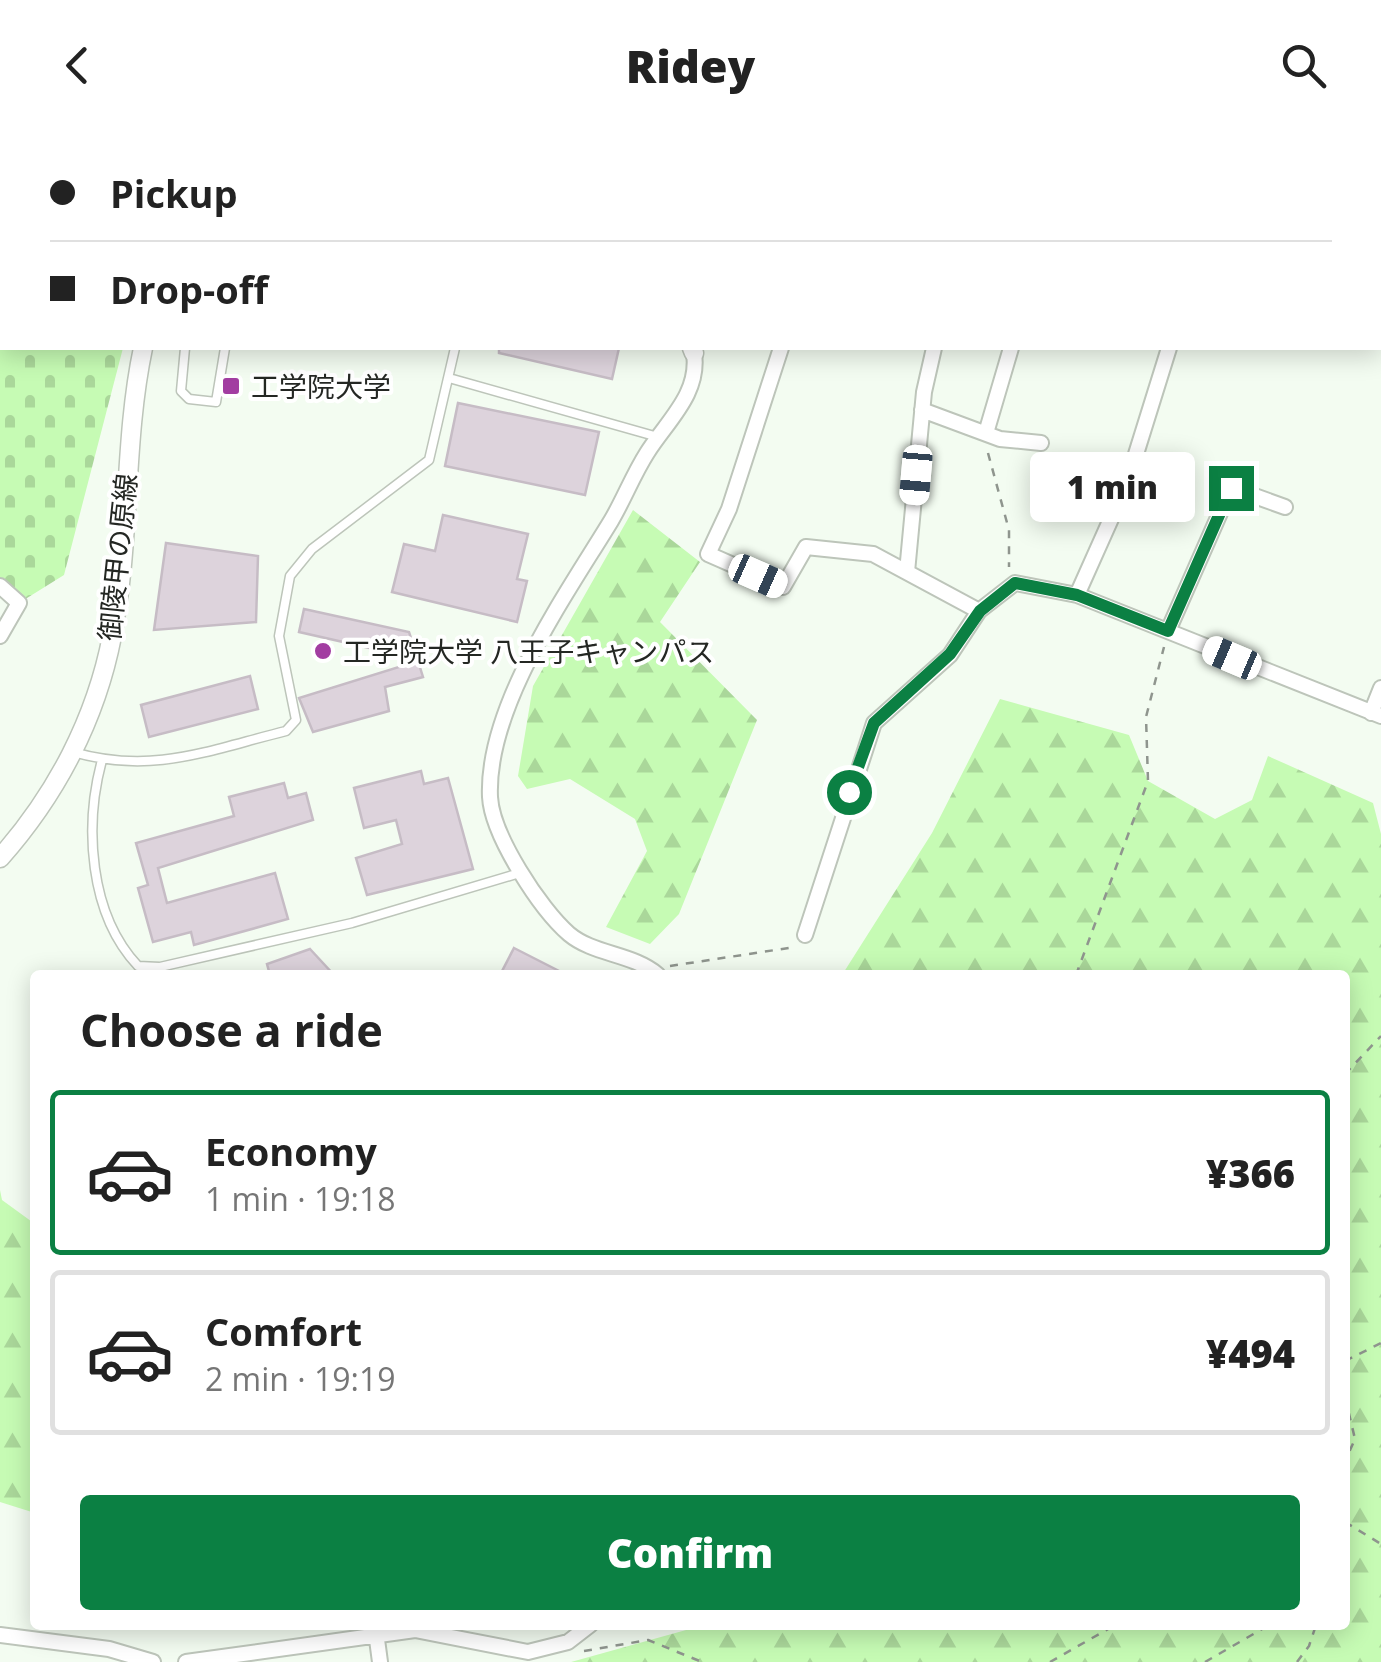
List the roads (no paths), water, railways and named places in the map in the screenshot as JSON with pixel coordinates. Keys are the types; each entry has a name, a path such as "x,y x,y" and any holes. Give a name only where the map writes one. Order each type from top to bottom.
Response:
{"street":[{"name":"御陵甲の原線","path":"0,858 40,808 73,752 112,637 130,417 143,350"},
{"path":"648,970 570,935 494,826 490,796 500,735 518,683 549,619 691,387 693,350"},
{"path":"780,350 729,509 708,554 783,587 806,547 873,554 980,611"},
{"path":"907,572 922,410 934,350"},
{"path":"986,433 1011,350"},
{"path":"1077,595 1127,483 1169,350"},
{"path":"922,410 1000,439 1041,443"},
{"path":"1213,481 1285,508"},
{"path":"1168,631 1231,488"},
{"path":"804,935 874,723 950,654 980,611 1015,583 1077,595 1376,714 1381,688"},
{"path":"0,586 19,603 0,636"},
{"path":"186,1662 376,1632 442,1633 528,1652 568,1642 584,1630"},
{"path":"376,1632 380,1662"},
{"path":"0,1634 109,1649 153,1662"}],"lane":[{"path":"184,350 180,391 189,399 216,402 225,350"},
{"path":"73,752 102,760 169,762 286,732 296,720 279,636 290,576 312,550 429,460 454,350"},
{"path":"449,378 658,436"},
{"path":"102,760 91,826 103,904 122,948 138,966 160,967 352,924 523,872"}],"place":[{"name":"工学院大学","path":"231,386"},
{"name":"工学院大学 八王子キャンパス","path":"323,651"}]}
